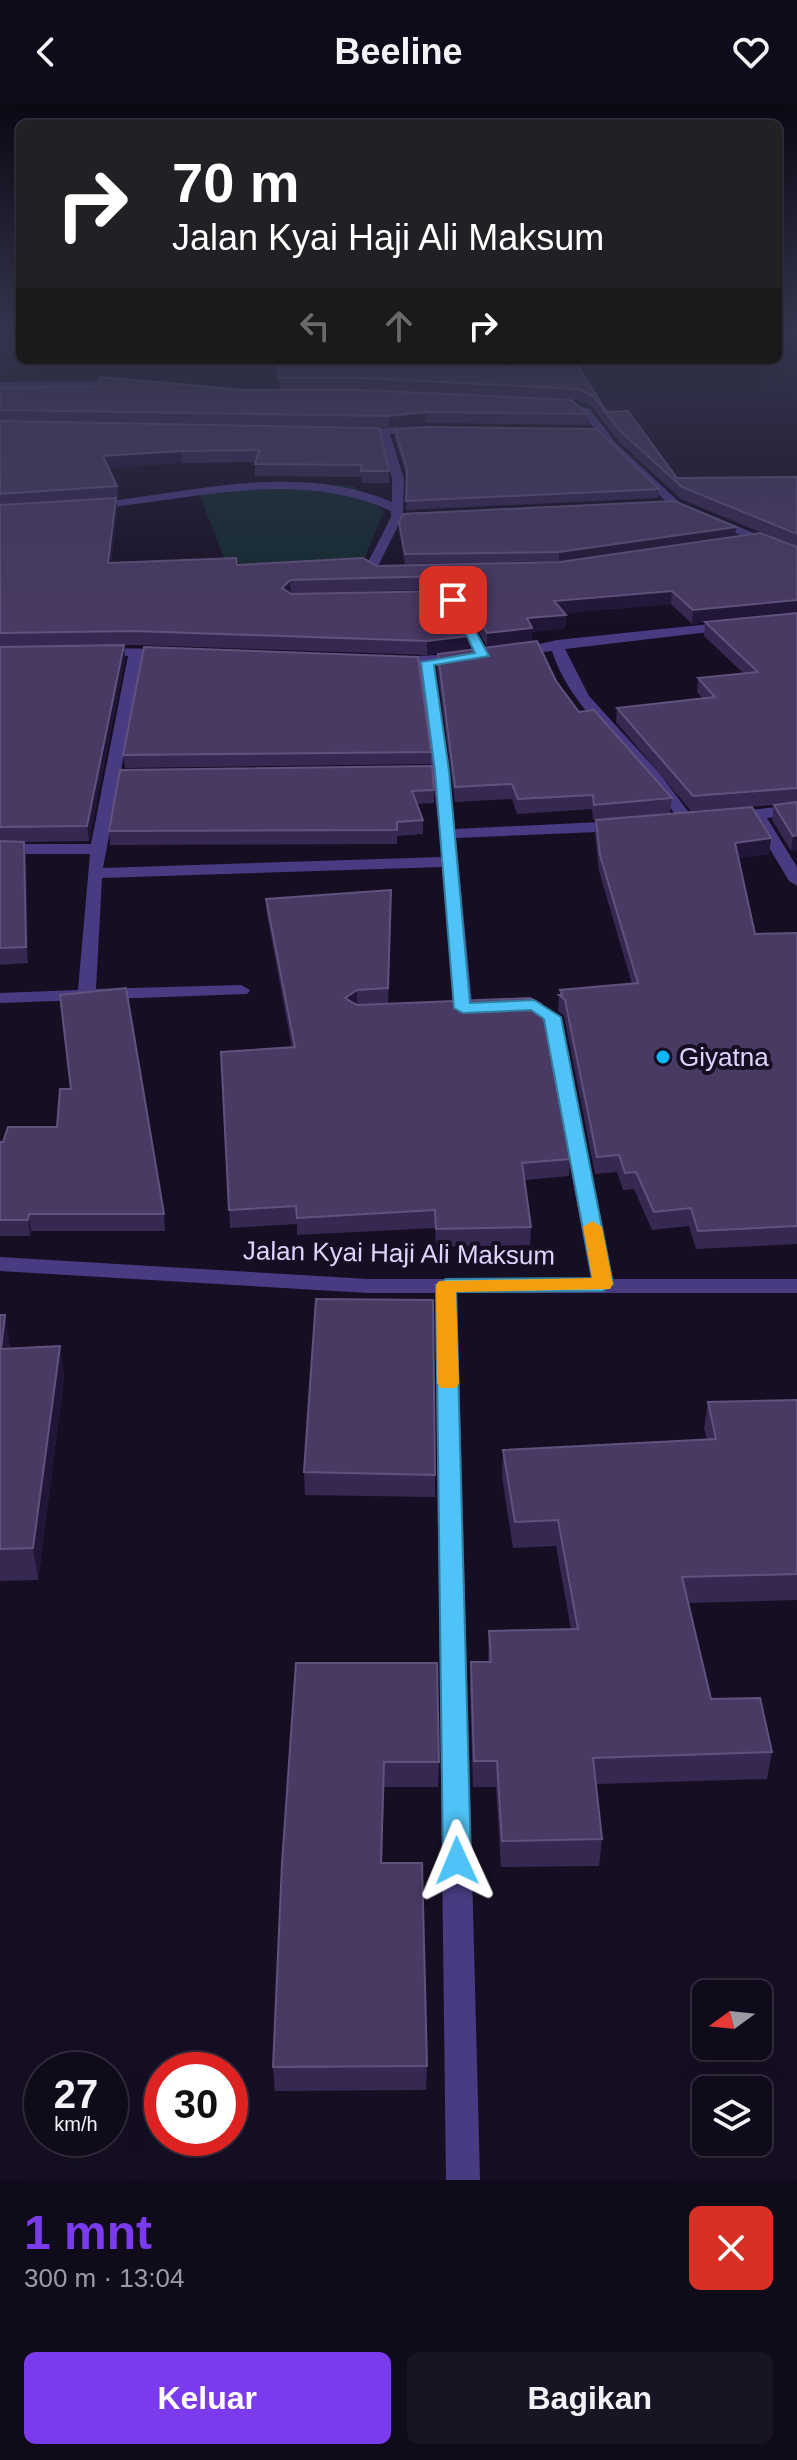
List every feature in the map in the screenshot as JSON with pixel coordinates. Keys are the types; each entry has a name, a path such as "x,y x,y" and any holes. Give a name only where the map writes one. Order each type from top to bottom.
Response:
{"street":[{"path":"599,427 675,504 797,555"},
{"path":"339,432 440,429"},
{"path":"587,431 602,431"},
{"path":"385,433 398,479 397,513 371,568 399,573"},
{"path":"74,507 260,487 315,486 376,497 397,513 443,515"},
{"path":"659,504 675,504"},
{"path":"728,545 757,540"},
{"path":"414,596 442,596 453,600 482,656"},
{"path":"381,660 427,662 557,644 748,624"},
{"path":"557,644 587,701 694,821 797,810"},
{"path":"87,994 94,873 98,849 121,776 136,652"},
{"path":"91,653 182,653"},
{"path":"427,662 434,771 448,834 456,1008 534,1005 552,1017 603,1284"},
{"path":"757,814 797,881"},
{"path":"448,834 642,825"},
{"path":"0,849 98,849"},
{"path":"94,873 449,862"},
{"path":"0,998 241,990"},
{"name":"Jalan Kyai Haji Ali Maksum","path":"0,1264 368,1286 797,1286"},
{"path":"446,1285 463,2180"}],"green space":[{"path":"277,481 354,486 384,511 362,565 272,574 224,558 199,493"}],"building":[{"path":"0,427 379,428 389,471 361,471 362,465 255,464 259,450 182,451 103,456 117,486 0,494"},
{"path":"426,427 597,429 659,489 406,501 407,469 395,430"},
{"path":"617,427 640,427 677,478 797,477 797,534 682,487"},
{"path":"116,498 108,563 236,558 237,565 363,558 377,566 560,562 760,533 797,547 797,600 693,610 672,591 554,601 566,615 527,618 532,628 487,633 460,582 443,576 290,580 282,588 291,594 446,591 469,636 427,641 135,631 0,633 0,505"},
{"path":"674,501 736,527 559,552 405,554 399,522 403,514"},
{"path":"797,613 797,788 693,796 617,708 715,697 698,678 758,672 705,622"},
{"path":"537,641 556,681 579,712 594,710 672,798 594,805 593,795 518,799 512,784 455,787 438,654"},
{"path":"124,645 87,826 0,827 0,647"},
{"path":"144,647 418,657 431,752 123,755"},
{"path":"432,766 434,790 412,791 423,820 397,822 397,830 109,831 120,770"},
{"path":"797,802 797,835 793,836 774,805"},
{"path":"752,807 771,838 735,843 755,934 797,933 797,1226 698,1231 691,1208 654,1212 636,1172 625,1173 619,1155 597,1157 565,1000 559,995 562,995 560,990 638,983 600,855 596,820"},
{"path":"0,841 24,842 26,947 0,948"},
{"path":"391,890 388,988 357,990 345,998 357,1005 530,998 541,1004 570,1159 522,1163 531,1227 436,1229 435,1210 297,1218 296,1206 229,1210 221,1052 295,1047 266,899"},
{"path":"126,988 164,1214 29,1214 28,1220 0,1220 0,1142 3,1142 8,1127 57,1127 60,1089 71,1089 60,995"},
{"path":"316,1299 433,1300 435,1475 304,1472"},
{"path":"0,1315 5,1315 1,1349 60,1346 33,1548 0,1549"},
{"path":"797,1400 797,1574 682,1577 711,1699 760,1698 772,1752 593,1758 602,1839 502,1841 497,1761 474,1761 471,1662 491,1662 489,1631 578,1629 558,1520 515,1522 503,1450 716,1439 708,1402"},
{"path":"296,1663 437,1663 439,1762 384,1762 381,1863 422,1863 427,2066 273,2067 282,1863"}],"slow traffic":[{"path":"448,1383 446,1285 603,1284 592,1227"}],"place":[{"name":"Giyatna","path":"663,1057"}],"route":[{"path":"453,600 482,656 427,662 442,771 463,1008 476,1010 534,1005 546,1009 552,1017 603,1284 446,1285 457,1861"}]}
